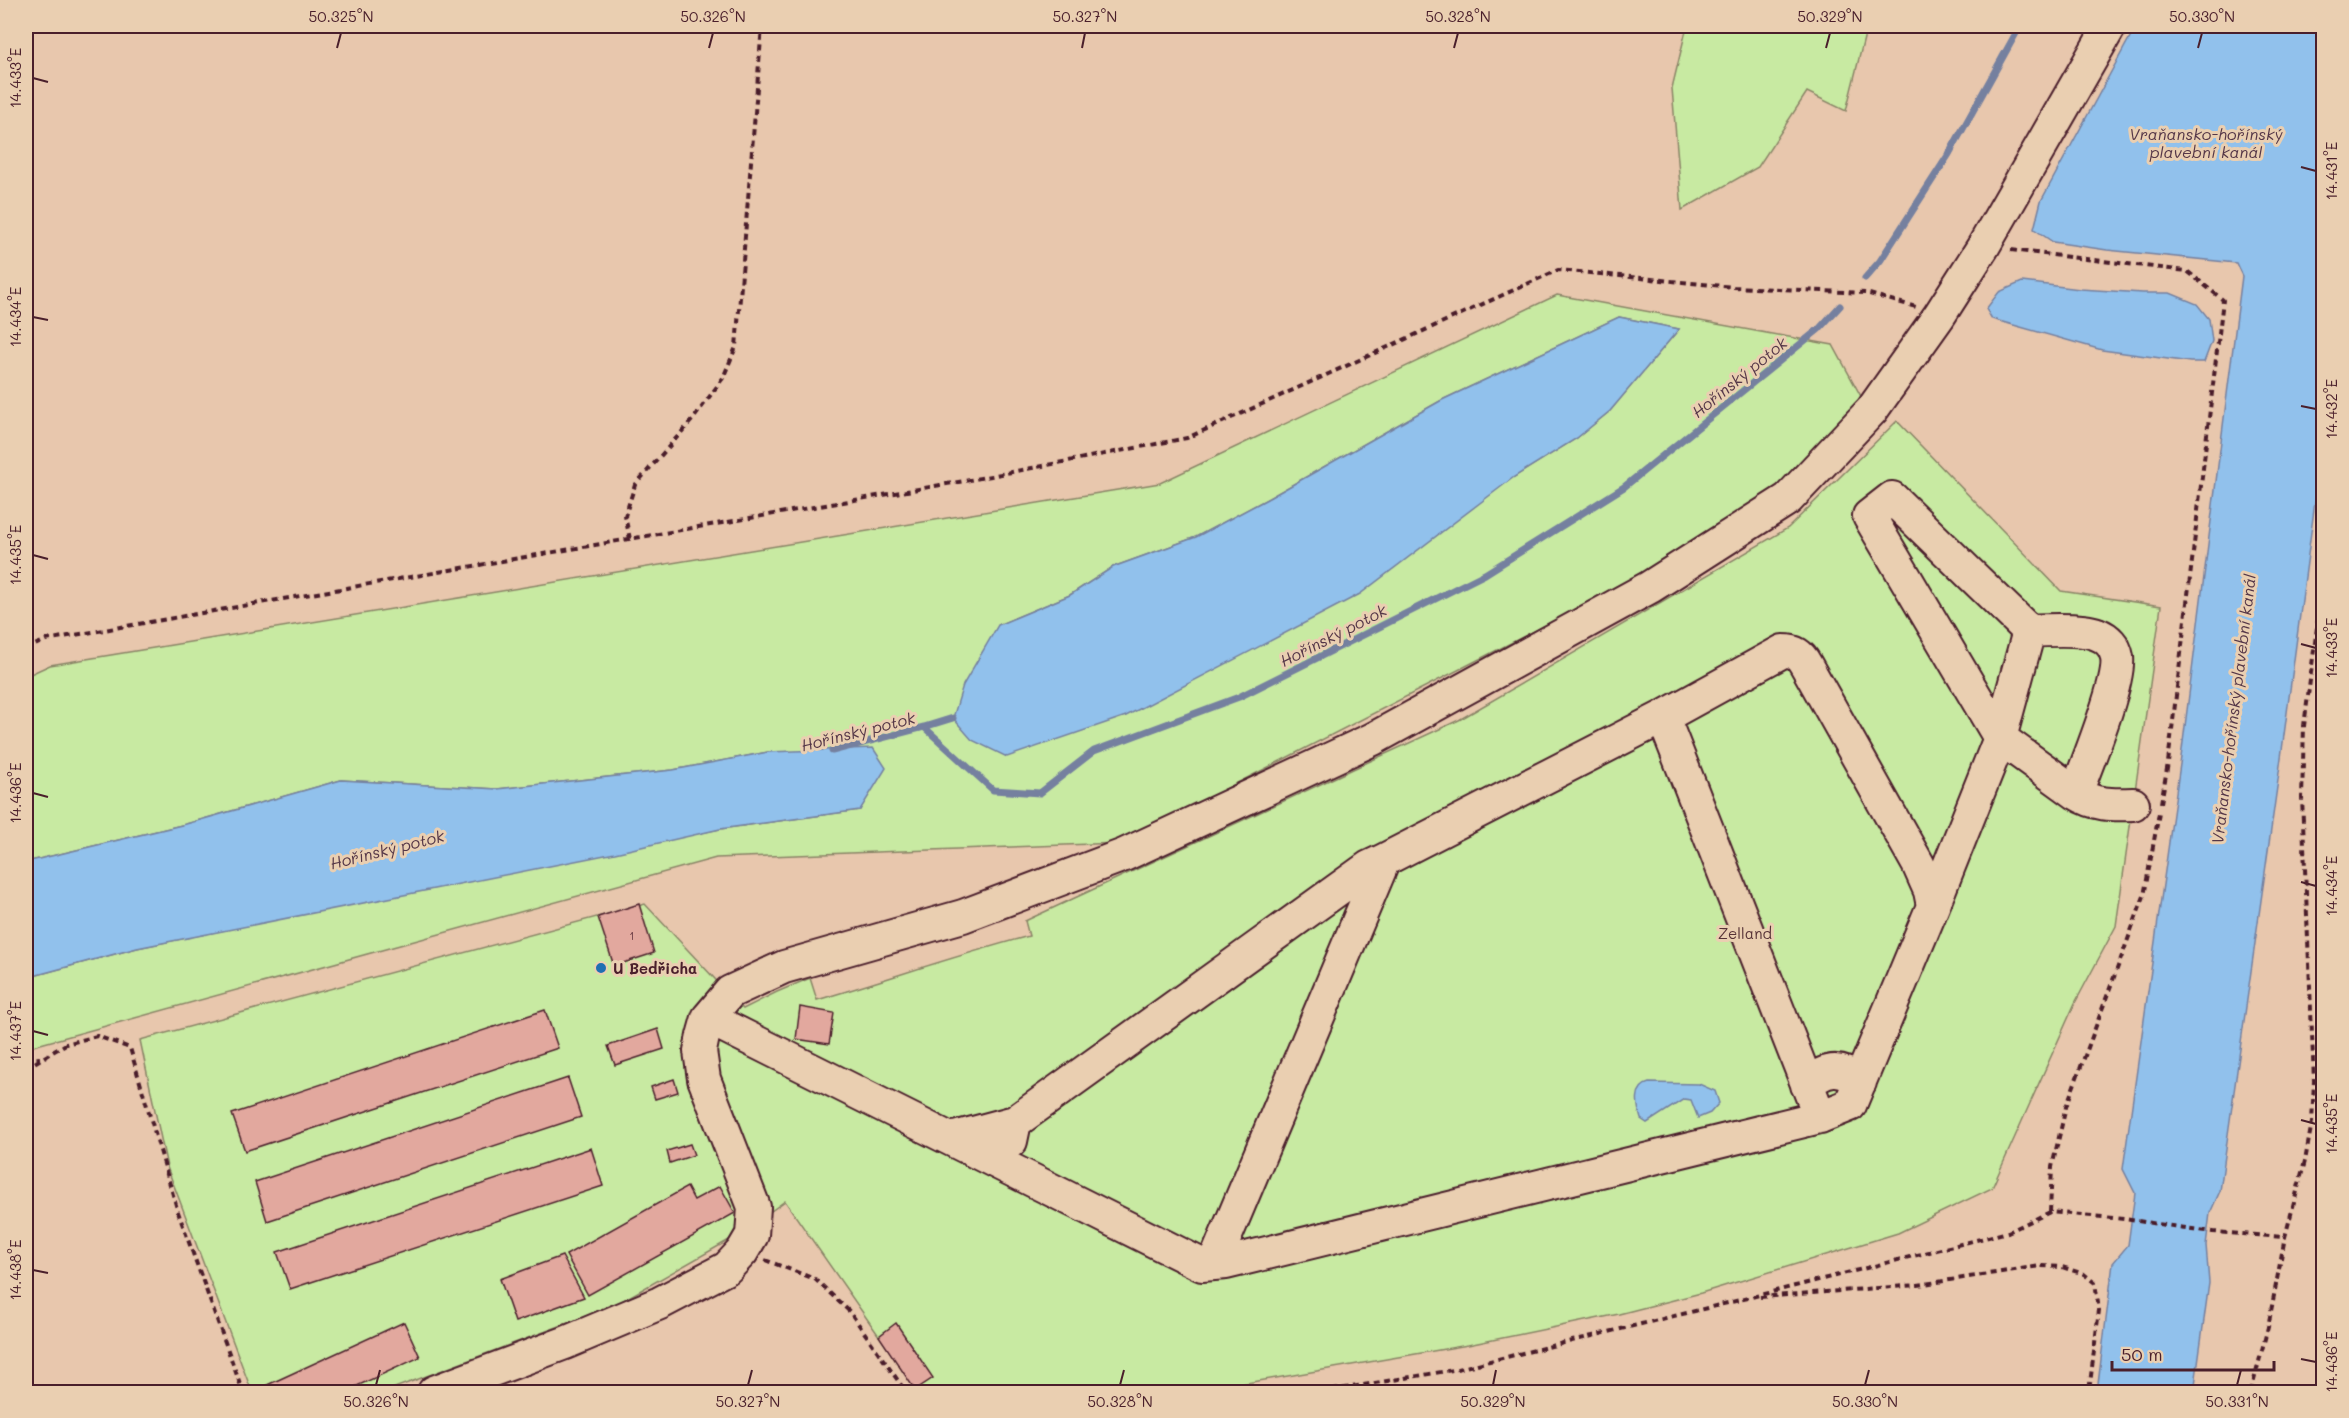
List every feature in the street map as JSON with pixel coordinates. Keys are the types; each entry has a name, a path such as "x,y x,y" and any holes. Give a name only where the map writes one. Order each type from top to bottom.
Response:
{"street":[{"path":"434,1392 565,1343 660,1303 727,1268 742,1252 752,1235 754,1207 704,1079 700,1051 708,1018 730,992 784,966 963,916 1135,850 1373,739 1650,587 1788,499 1872,410 1940,316 1983,247 2110,26"},
{"path":"2076,793 2115,681 2118,658 2113,644 2097,633 2062,630 2029,631 1892,498 1869,516 2000,738 2076,793 2091,802 2108,805 2133,804"},
{"path":"708,1018 1202,1265 1226,1263 1820,1118 1850,1105 1860,1082 2000,738 2029,631"},
{"path":"951,1139 1015,1122 1369,867 1663,717 1783,651 1793,651 1801,656 1918,864 1930,891 1933,906"},
{"path":"1663,717 1820,1118"},
{"path":"1214,1264 1384,860"},
{"path":"1808,1086 1822,1074 1831,1070 1842,1071 1860,1082"},
{"path":"1014,1170 1010,1155 1015,1122"}],"path":[{"path":"630,539 625,516 635,485 694,418 723,378 736,347 762,26"},
{"path":"1983,247 2187,271 2223,300 2168,763 2144,896 2066,1107 2052,1167 2049,1212"},
{"path":"26,649 46,640 970,480 1186,438 1558,270 1734,287 1866,293 1940,316"},
{"path":"2251,1392 2268,1327 2285,1237 2305,1161 2312,1122 2314,1081 2302,798 2304,726 2324,574"},
{"path":"26,1068 66,1044 97,1036 130,1048 178,1212 243,1392"},
{"path":"26,1059 42,1058"},
{"path":"1322,1392 1453,1370 1748,1298 2008,1232 2049,1212 2124,1219 2214,1232 2285,1237"},
{"path":"742,1252 815,1279 850,1312 906,1392"},
{"path":"1748,1298 1918,1285 2040,1266 2062,1267 2084,1274 2095,1283 2099,1310 2089,1392"}],"green space":[{"path":"1687,26 1867,26 1846,111 1807,92 1758,167 1682,210 1672,88"},
{"path":"1557,295 1833,345 1864,402 1765,513 1120,843 716,858 26,1048 26,978 137,948 720,829 859,810 768,752 673,770 497,789 341,780 186,824 26,862 26,676 50,665 1160,483","holes":["1619,317 1679,329 1610,411 1577,438 1514,477 998,625 1070,595 1113,567 1196,537 1442,400"]},
{"name":"Zelland","path":"1897,421 2061,591 2161,606 2116,926 2075,1003 1992,1188 1898,1233 1701,1293 1619,1314 1468,1345 1194,1392 918,1392 785,1201 738,1235 613,1306 384,1392 252,1392 167,1167 140,1040 645,904 743,1009 810,978 817,1000 1029,936 1025,921 1459,720 1788,528"}],"water":[{"name":"Vraňansko-hořínský plavební kanál","path":"2136,26 2324,26 2323,442 2220,1191 2210,1213 2206,1245 2209,1283 2194,1392 2097,1392 2113,1263 2128,1245 2135,1193 2123,1169 2182,750 2242,276 2236,263 2053,242 2034,229 2041,201"},
{"path":"2022,282 2080,289 2170,293 2197,304 2209,319 2212,341 2204,362 2190,362 2102,350 1992,319 1986,309 1999,292"},
{"path":"1619,317 1679,329 1610,411 1577,438 1514,477 1360,594 1126,716 1007,757 972,740 953,718 963,685 998,625 1070,595 1113,567 1196,537 1442,400"},
{"path":"873,748 886,768 860,810 720,829 615,853 137,948 26,978 26,862 186,824 341,780 497,789 673,770 768,752"},
{"path":"1649,1083 1699,1084 1715,1091 1719,1103 1710,1113 1698,1118 1691,1100 1684,1099 1647,1123 1641,1119 1638,1093 1640,1088"}],"building":[{"path":"639,904 654,953 614,966 598,917"},
{"path":"800,1007 834,1013 829,1044 796,1039"},
{"path":"545,1010 558,1048 245,1151 232,1114"},
{"path":"658,1029 664,1049 615,1065 608,1046"},
{"path":"568,1078 581,1117 267,1221 255,1182"},
{"path":"674,1079 678,1092 655,1099 651,1087"},
{"path":"690,1144 694,1155 670,1163 667,1151"},
{"path":"591,1148 603,1186 290,1289 277,1252"},
{"path":"720,1186 735,1213 588,1295 566,1255 687,1187 694,1200"},
{"path":"562,1256 584,1297 515,1322 500,1279"},
{"path":"404,1322 420,1357 344,1392 252,1392"},
{"path":"896,1323 933,1378 915,1390 879,1336"}],"waterway":[{"name":"Hořínský potok","path":"1865,278 1880,261 1949,154 2020,26"},
{"name":"Hořínský potok","path":"832,751 924,727 993,790 1040,793 1094,751 1239,697 1485,574 1624,487 1819,329 1840,306"},
{"path":"924,727 953,718"}],"place":[{"name":"U Bedřicha","path":"601,968"}]}
